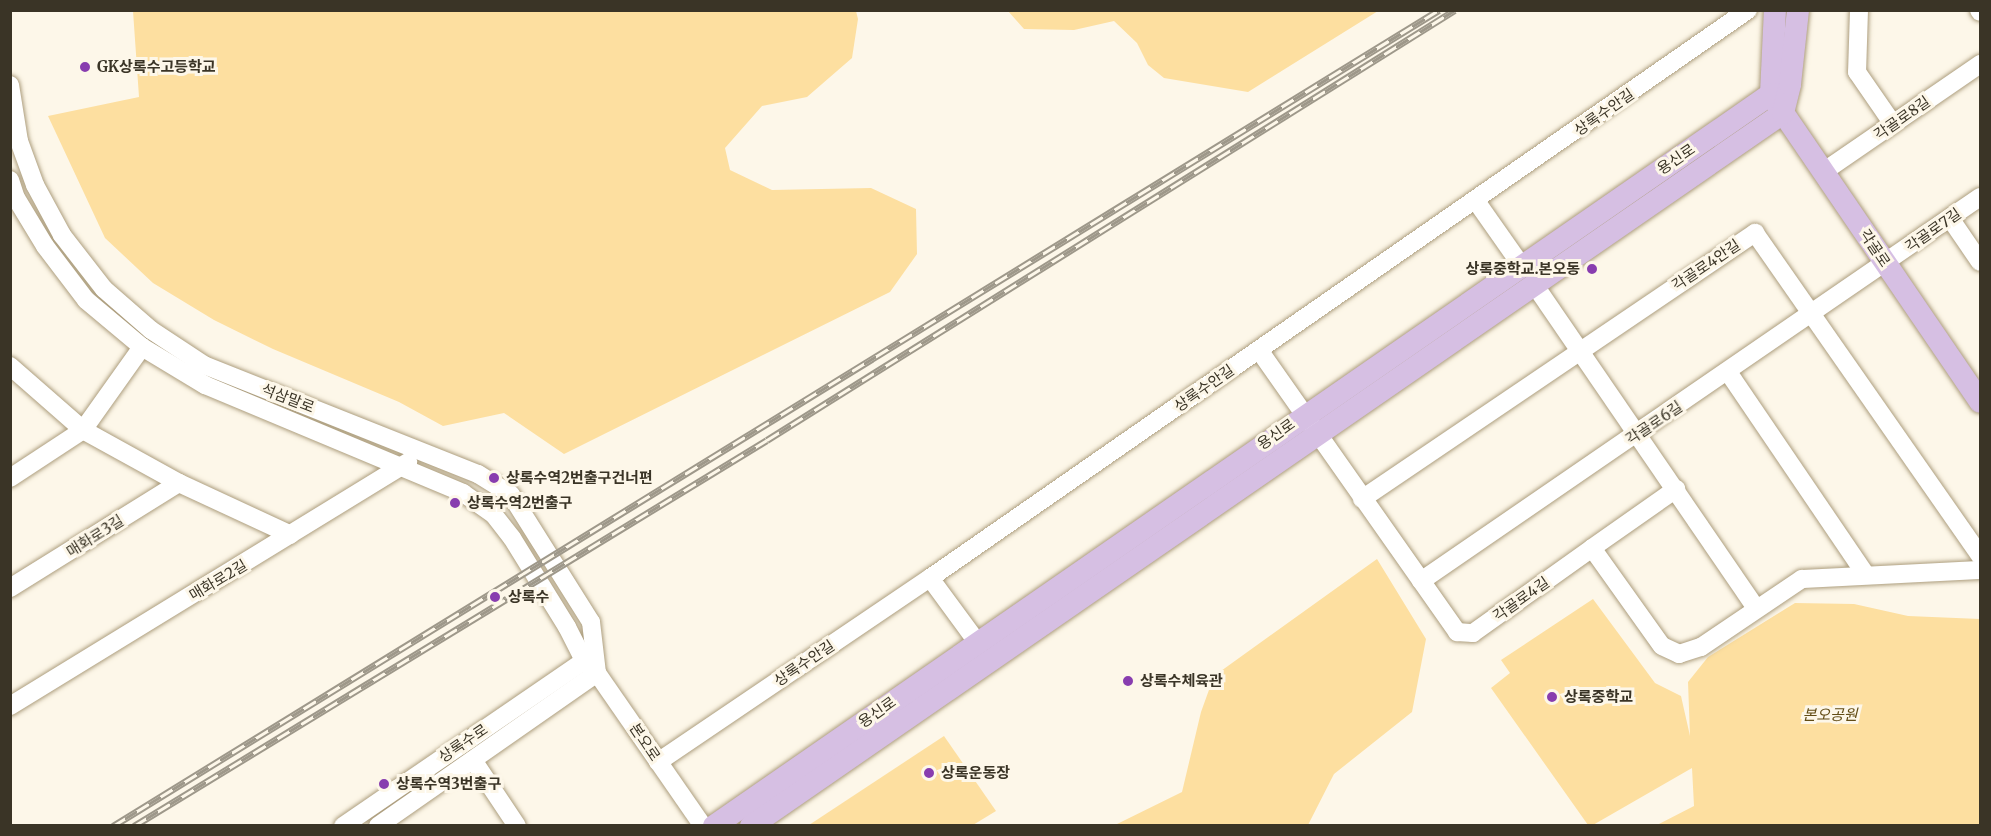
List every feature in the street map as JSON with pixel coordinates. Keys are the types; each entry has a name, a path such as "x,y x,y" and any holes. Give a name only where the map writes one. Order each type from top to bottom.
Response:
{"main road":[{"path":"1771,94 1775,10"},
{"path":"1783,113 1790,84 1798,10"},
{"name":"각골로","path":"1771,94 1980,402"},
{"name":"용신로","path":"751,825 1310,424 1521,265 1771,94"},
{"name":"용신로","path":"714,825 977,642 1310,424 1534,284 1783,113"}],"street":[{"name":"상록수안길","path":"658,762 930,578 1748,10"},
{"path":"1859,10 1857,72 1893,124"},
{"name":"각골로8길","path":"1823,172 1980,64"},
{"name":"석삼말로","path":"10,85 19,141 35,185 62,235 104,289 152,330 204,365 478,474 511,495 591,622 590,667"},
{"name":"석삼말로","path":"10,180 13,200 86,300 142,347 205,385 463,493 494,514 512,538 590,667"},
{"path":"13,200 35,185"},
{"name":"각골로7길","path":"1886,263 1980,197"},
{"path":"1476,201 1521,265"},
{"path":"1950,218 1980,262"},
{"name":"각골로4안길","path":"1362,499 1578,350 1755,233 1980,556"},
{"name":"각골로6길","path":"1422,581 1886,263"},
{"path":"1534,284 1756,608"},
{"path":"10,477 83,430 142,347"},
{"name":"각골로4길","path":"1259,350 1457,632 1473,633 1592,548"},
{"path":"10,366 83,430 179,483 291,535"},
{"path":"1728,372 1866,575"},
{"name":"매화로2길","path":"10,706 424,452"},
{"name":"매화로3길","path":"10,588 179,483"},
{"path":"1676,489 1592,548 1662,646 1679,654 1701,647 1802,579 1980,570"},
{"path":"930,578 977,642"},
{"name":"상록수로","path":"378,825 473,760 590,667"},
{"name":"상록수로","path":"342,825 590,667"},
{"name":"본오로","path":"590,667 703,825"},
{"path":"473,760 517,825"}],"green space":[{"path":"133,11 856,11 858,19 852,58 807,97 762,106 725,148 730,170 772,190 871,188 916,209 917,254 890,292 564,454 504,413 443,426 399,402 273,349 214,320 153,283 105,238 48,116 139,97"},
{"path":"1008,11 1378,11 1248,92 1164,78 1148,65 1137,43 1114,21 1074,30 1024,29"},
{"path":"1377,559 1426,639 1412,712 1334,774 1308,825 1115,825 1182,792 1201,712 1214,676"},
{"name":"본오공원","path":"1593,599 1655,683 1681,696 1690,736 1688,682 1708,657 1795,603 1854,604 1908,616 1980,619 1980,825 1657,825 1694,806 1692,768 1593,825 1588,825 1491,688 1510,673 1501,660"},
{"name":"상록운동장","path":"944,736 996,811 973,825 809,825"}],"railway":[{"path":"113,826 1439,10"},
{"path":"134,826 767,440 1455,10"}],"place":[{"name":"GK상록수고등학교","path":"85,67"},
{"name":"상록중학교.본오동","path":"1592,269"},
{"name":"상록수역2번출구건너편","path":"494,478"},
{"name":"상록수역2번출구","path":"455,503"},
{"name":"상록수","path":"495,597"},
{"name":"상록수체육관","path":"1128,681"},
{"name":"상록중학교","path":"1552,697"},
{"name":"상록운동장","path":"929,773"},
{"name":"상록수역3번출구","path":"384,784"}]}
